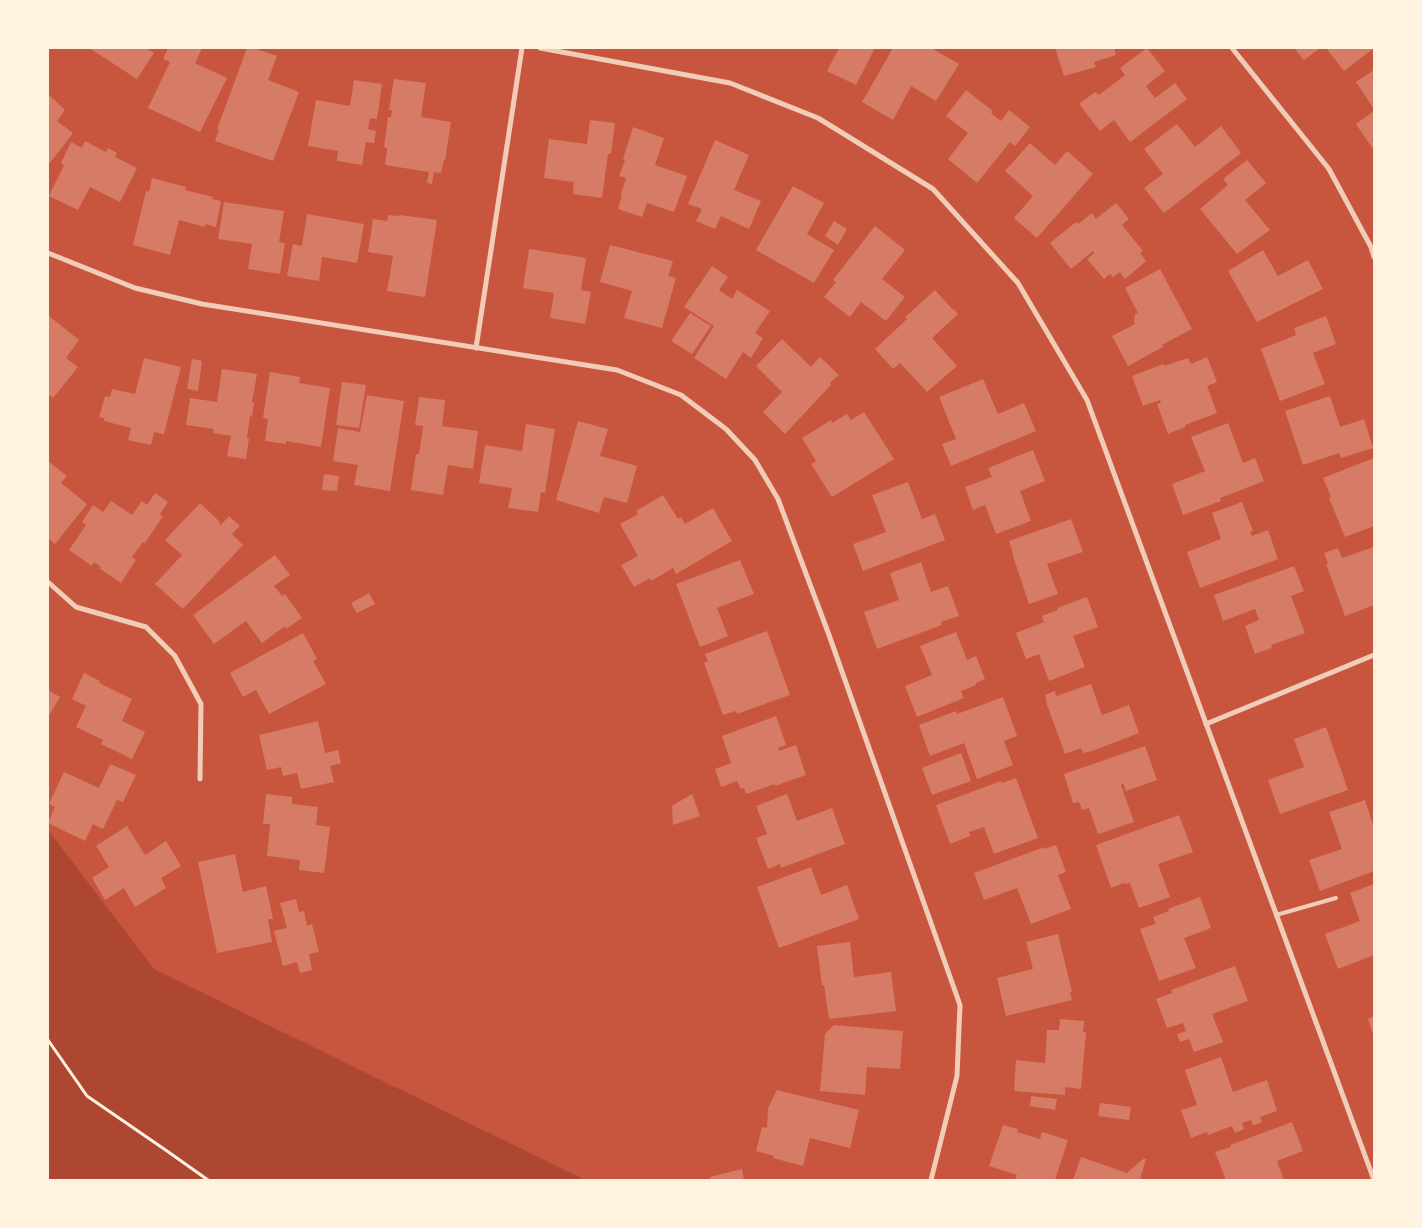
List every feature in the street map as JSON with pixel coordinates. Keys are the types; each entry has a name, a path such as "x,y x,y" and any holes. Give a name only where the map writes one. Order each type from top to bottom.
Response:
{"street":[{"path":"476,348 522,48"},
{"path":"540,48 730,83 818,118 933,189 1018,283 1087,400 1374,1180"},
{"path":"1232,48 1329,169 1371,247 1374,257"},
{"path":"48,253 135,288 202,304 617,370 681,395 726,429 755,460 778,499 829,635 960,1005 957,1076 931,1180"},
{"path":"48,582 76,607 146,628 175,656 201,704 200,779"},
{"path":"1206,724 1374,655"}],"lane":[{"path":"1276,915 1336,898"}],"path":[{"path":"48,1040 87,1096 208,1180"}],"shaded area":[{"path":"48,830 154,969 585,1180 48,1180"}],"building":[{"path":"89,48 146,48 154,53 137,79"},
{"path":"168,48 202,48 195,63 227,78 200,132 148,108 170,62 163,59"},
{"path":"247,48 253,48 277,56 268,80 299,92 273,161 215,141 219,130 217,129"},
{"path":"839,48 875,48 856,85 827,71"},
{"path":"893,48 934,48 959,64 936,101 911,86 893,120 862,102"},
{"path":"1055,48 1114,48 1116,55 1094,62 1096,67 1064,76"},
{"path":"1147,48 1165,71 1146,86 1155,98 1175,83 1187,99 1130,142 1114,120 1100,131 1079,104 1095,92 1099,95 1125,75 1120,68"},
{"path":"1294,48 1320,48 1304,60"},
{"path":"1326,48 1374,48 1344,71"},
{"path":"1374,70 1374,109 1356,82"},
{"path":"394,79 426,83 421,117 451,122 445,160 441,173 434,172 432,184 427,183 429,172 385,165 387,148 384,147 388,117 391,117 392,110 389,110"},
{"path":"354,80 382,84 377,119 370,118 368,129 376,131 374,143 366,142 362,165 337,161 338,151 308,146 316,100 350,106"},
{"path":"966,90 993,111 991,113 1001,121 1009,110 1030,127 1015,146 1010,142 977,183 948,159 968,133 946,116"},
{"path":"48,94 65,110 57,121 73,133 50,163 48,161"},
{"path":"1374,111 1374,148 1373,149 1356,124"},
{"path":"590,120 615,123 611,154 608,154 602,198 573,194 574,182 544,178 549,139 587,144"},
{"path":"1177,124 1195,147 1221,126 1241,153 1164,213 1144,188 1163,174 1144,149"},
{"path":"633,127 664,138 655,165 687,176 674,212 647,203 642,217 618,209 626,178 619,176"},
{"path":"715,140 749,155 734,190 761,201 749,229 721,216 715,229 696,221 702,209 688,204"},
{"path":"85,141 106,152 108,148 117,153 115,157 137,168 120,202 90,187 78,210 49,196 64,165 61,163 71,142 82,148"},
{"path":"1030,143 1055,165 1067,151 1093,174 1037,238 1014,218 1033,196 1005,171"},
{"path":"1247,160 1266,183 1245,200 1270,230 1237,254 1200,209 1228,185 1223,179"},
{"path":"152,178 186,187 185,190 221,201 216,227 205,224 205,227 179,220 170,255 133,245 146,191 149,192"},
{"path":"793,186 824,203 807,234 834,250 814,283 756,250"},
{"path":"224,202 284,211 279,242 285,243 280,274 248,269 252,244 218,239"},
{"path":"1116,203 1129,219 1122,225 1143,251 1140,253 1146,261 1125,279 1120,272 1113,277 1110,274 1104,279 1087,259 1094,253 1093,251 1071,269 1050,243 1076,222 1078,224 1092,213 1096,219"},
{"path":"307,214 364,224 357,263 322,257 319,281 287,276 293,244 302,246"},
{"path":"388,215 437,220 425,297 387,291 393,256 368,252 373,219 387,221"},
{"path":"834,221 847,229 838,245 825,236"},
{"path":"875,226 905,250 882,279 905,297 886,321 861,302 850,317 824,297 836,282 833,280"},
{"path":"610,245 673,261 668,276 676,278 662,328 624,318 632,291 600,282"},
{"path":"529,249 586,258 581,290 591,292 585,324 550,318 554,293 523,288"},
{"path":"1263,250 1278,276 1308,260 1323,289 1257,322 1228,271"},
{"path":"712,266 728,277 719,290 732,299 737,290 770,311 755,333 763,338 751,358 743,352 726,379 694,358 714,326 684,307"},
{"path":"1160,269 1192,329 1128,366 1112,336 1135,324 1135,314 1138,313 1125,288"},
{"path":"935,290 958,314 932,338 957,366 927,392 900,363 893,369 875,349 907,319 905,317"},
{"path":"690,313 711,326 692,354 671,341"},
{"path":"49,316 79,340 66,358 78,367 53,398 48,394"},
{"path":"1326,316 1336,344 1313,353 1325,384 1280,401 1261,349 1296,335 1294,328"},
{"path":"782,339 811,367 820,357 839,375 785,434 763,412 782,392 756,366"},
{"path":"1207,357 1217,382 1207,386 1217,413 1185,425 1185,427 1168,434 1157,404 1161,403 1160,400 1143,406 1132,376 1163,364 1164,366 1188,358 1191,364"},
{"path":"144,358 181,367 164,434 154,432 151,445 128,440 131,428 104,421 104,418 99,417 105,396 110,397 112,389 135,394"},
{"path":"192,359 202,361 198,391 187,389"},
{"path":"222,369 257,374 252,402 254,403 252,416 250,416 247,438 249,438 246,459 227,456 231,436 213,433 214,429 186,425 190,398 217,402"},
{"path":"270,372 300,377 299,383 330,388 321,447 286,441 286,444 265,441 268,419 263,418"},
{"path":"983,379 998,414 1024,403 1036,431 951,466 942,444 956,439 939,397"},
{"path":"342,382 366,385 359,428 336,425"},
{"path":"367,395 404,401 390,491 354,485 358,465 333,461 338,428 360,432"},
{"path":"1330,396 1340,427 1364,419 1373,448 1341,458 1339,453 1303,465 1285,411"},
{"path":"419,397 445,400 442,426 478,431 473,469 448,465 443,495 411,490 416,454 419,454 423,426 415,425"},
{"path":"864,412 894,459 832,497 811,464 816,461 802,438 831,420 832,423 847,414 851,420"},
{"path":"578,421 608,429 600,456 637,466 627,503 604,497 599,513 556,500"},
{"path":"1228,423 1243,463 1255,458 1264,481 1220,498 1221,501 1183,515 1172,484 1205,471 1191,437"},
{"path":"526,424 555,429 545,493 541,492 538,512 508,508 512,488 479,483 485,445 522,451"},
{"path":"1033,450 1045,481 1020,491 1031,521 996,534 985,505 973,510 965,487 992,477 988,468"},
{"path":"1374,458 1374,526 1345,537 1323,478"},
{"path":"48,461 67,476 61,483 87,504 55,544 48,538"},
{"path":"324,474 339,476 337,491 322,490"},
{"path":"908,482 922,519 935,514 945,540 863,571 853,544 886,532 872,495"},
{"path":"155,493 168,502 160,514 163,516 145,543 143,542 132,557 136,560 121,583 99,568 101,567 94,562 92,566 69,550 86,525 82,522 93,505 103,512 111,501 132,515 142,501 147,505"},
{"path":"663,495 678,519 681,517 685,524 713,508 732,541 676,574 673,568 651,581 650,578 634,587 621,565 638,556 620,524 638,514 636,511"},
{"path":"1242,502 1253,531 1250,532 1252,536 1268,530 1278,559 1200,588 1187,552 1221,539 1212,513"},
{"path":"200,503 221,525 229,516 240,526 232,534 243,545 183,609 155,584 182,555 165,540"},
{"path":"1071,519 1083,552 1047,564 1058,594 1029,604 1009,541"},
{"path":"1374,547 1374,605 1345,616 1326,564 1328,563 1324,553 1338,548 1342,558"},
{"path":"275,555 290,575 274,586 282,596 285,594 302,618 286,629 285,626 262,643 246,621 214,644 193,615"},
{"path":"740,560 754,594 717,608 728,636 700,647 676,584"},
{"path":"921,562 931,592 948,586 959,616 941,622 942,625 877,649 864,612 899,600 890,573"},
{"path":"1294,566 1304,591 1291,596 1305,633 1271,645 1272,648 1255,654 1245,626 1259,620 1255,609 1223,621 1214,595"},
{"path":"369,593 375,604 357,613 351,603"},
{"path":"1087,597 1098,627 1073,636 1085,667 1049,681 1039,654 1026,659 1016,633 1044,622 1042,616 1058,610 1057,608"},
{"path":"767,631 790,695 737,714 736,711 723,715 704,663 708,661 705,654"},
{"path":"956,632 967,660 976,656 985,679 961,691 964,698 917,717 905,686 932,675 920,646"},
{"path":"303,633 317,659 313,661 326,684 269,714 256,690 243,697 230,673"},
{"path":"84,673 100,681 99,683 132,699 122,721 145,732 132,759 101,744 103,740 76,727 86,706 72,699"},
{"path":"1091,684 1102,715 1129,705 1139,733 1092,751 1083,753 1081,748 1065,754 1045,695 1055,691 1056,696"},
{"path":"48,690 60,697 48,717"},
{"path":"1003,697 1017,736 1004,741 1013,765 977,779 964,743 930,756 919,725 956,711 957,714"},
{"path":"776,716 786,745 778,748 779,751 796,745 806,775 746,794 744,788 741,789 737,781 721,787 715,769 731,763 722,736"},
{"path":"318,721 325,753 338,750 341,763 330,766 334,782 301,789 297,773 283,776 281,767 267,770 259,735"},
{"path":"1326,727 1348,790 1280,814 1268,780 1304,767 1294,739"},
{"path":"1145,746 1157,780 1126,791 1123,783 1121,785 1134,822 1098,834 1089,808 1082,810 1079,802 1073,803 1064,774"},
{"path":"961,753 971,781 932,795 922,768"},
{"path":"110,764 136,775 123,802 117,800 103,829 93,824 85,841 48,823 55,807 49,804 64,772 99,788"},
{"path":"1016,778 1038,838 994,854 984,827 969,832 970,836 950,844 936,805 1001,781 1002,783"},
{"path":"266,794 292,797 292,804 318,807 316,825 330,827 324,873 299,870 300,860 267,856 270,824 263,824"},
{"path":"692,794 700,816 673,825 672,806"},
{"path":"787,794 797,821 832,808 845,844 781,868 780,864 768,869 756,838 767,834 756,806"},
{"path":"1365,800 1374,828 1374,871 1320,891 1309,860 1342,849 1329,812"},
{"path":"1179,815 1193,852 1158,864 1170,897 1139,908 1130,883 1124,883 1111,888 1096,845"},
{"path":"127,826 145,855 166,841 181,866 161,878 166,888 135,907 124,888 105,900 92,878 109,867 96,846"},
{"path":"1056,845 1066,872 1058,875 1071,909 1031,924 1017,888 984,900 974,873 1044,847 1044,849"},
{"path":"235,854 243,892 266,886 273,919 268,919 272,942 217,953 198,862"},
{"path":"811,867 821,895 847,885 859,919 779,948 757,887"},
{"path":"1374,884 1374,955 1338,969 1325,934 1360,921 1350,893"},
{"path":"1200,897 1211,928 1184,938 1196,968 1159,981 1140,929 1156,924 1153,917 1169,911 1168,909"},
{"path":"296,899 299,912 304,911 307,926 312,924 319,952 309,954 312,970 300,973 297,962 283,966 274,931 287,928 280,903"},
{"path":"1058,934 1072,992 1070,992 1072,1000 1006,1016 997,978 1033,969 1026,942"},
{"path":"850,942 854,977 891,972 896,1011 829,1019 817,946"},
{"path":"1235,966 1248,1001 1212,1014 1223,1042 1194,1052 1189,1039 1180,1042 1177,1034 1186,1031 1183,1023 1167,1028 1156,999 1172,993 1171,990"},
{"path":"1374,1016 1374,1037 1368,1019"},
{"path":"1060,1019 1084,1021 1083,1032 1086,1032 1081,1089 1065,1087 1065,1095 1014,1091 1016,1060 1045,1063 1047,1030 1059,1030"},
{"path":"834,1025 903,1031 900,1069 867,1067 865,1095 820,1091 825,1034"},
{"path":"1221,1057 1233,1092 1267,1080 1277,1111 1260,1117 1262,1122 1253,1126 1251,1120 1242,1123 1244,1129 1235,1133 1232,1126 1208,1135 1207,1132 1191,1138 1181,1110 1197,1105 1185,1070"},
{"path":"777,1090 859,1110 850,1148 810,1138 803,1166 756,1151 762,1127 767,1128 768,1108"},
{"path":"1031,1096 1057,1099 1055,1110 1030,1106"},
{"path":"1100,1103 1131,1107 1129,1120 1098,1116"},
{"path":"1292,1122 1303,1151 1277,1161 1284,1180 1226,1180 1215,1152"},
{"path":"1003,1125 1018,1129 1017,1132 1040,1139 1042,1132 1068,1140 1055,1180 1015,1180 1017,1175 989,1166"},
{"path":"1081,1157 1127,1173 1143,1159 1146,1159 1140,1180 1073,1180"},
{"path":"742,1169 744,1180 711,1180 710,1177"}]}
